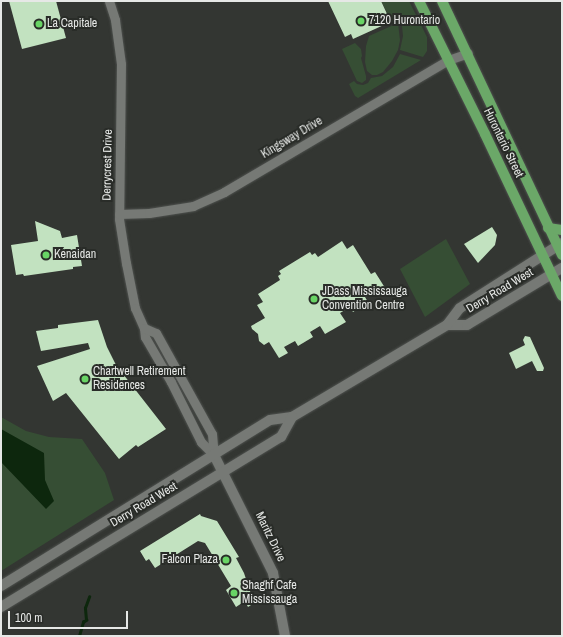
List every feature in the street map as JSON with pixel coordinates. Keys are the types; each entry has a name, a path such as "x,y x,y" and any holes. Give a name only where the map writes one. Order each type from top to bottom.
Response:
{"main road":[{"name":"Hurontario Street","path":"419,1 485,134 562,296"},
{"name":"Hurontario Street","path":"442,1 468,53 548,228 560,248"},
{"path":"548,228 562,230"},
{"name":"Derry Road West","path":"1,586 270,420 292,417 447,325 460,308 543,256 560,248"},
{"name":"Derry Road West","path":"447,325 467,325 562,268"},
{"name":"Derry Road West","path":"2,605 281,437 292,417"},
{"name":"Maritz Drive","path":"214,455 273,573 285,636"}],"street":[{"name":"Derrycrest Drive","path":"109,1 115,20 121,64 120,214 126,263 135,308 144,328 145,337 168,376 200,442 214,455"},
{"name":"Kingsway Drive","path":"120,214 149,213 193,206 224,192 448,60 468,53"},
{"name":"Derrycrest Drive","path":"144,328 156,333 212,434 214,455"}],"shaded area":[{"path":"381,1 409,1 427,37 427,51 423,57 400,50 403,36 402,26 399,19 392,22"},
{"path":"398,23 400,40 398,50 392,61 383,72 377,75 372,75 367,71 365,62 366,46 369,36"},
{"path":"355,43 361,49 361,58 366,76 366,80 362,83 357,81 342,49"},
{"path":"400,54 421,60 358,98 355,96 349,84 354,81 357,84 363,85 368,83 371,78 382,76 393,67"},
{"path":"446,239 470,284 425,317 400,269"},
{"path":"1,417 26,431 49,437 82,439 105,473 114,500 1,571"},
{"path":"1,429 44,453 45,480 54,501 46,509 1,462"}],"building":[{"name":"La Capitale","path":"9,1 56,1 66,38 22,49"},
{"name":"7120 Hurontario","path":"328,1 381,1 388,16 383,19 386,24 353,39 351,34 345,37"},
{"name":"Kenaidan","path":"35,221 60,231 62,238 77,235 82,266 73,267 73,269 24,276 23,274 16,275 11,245 38,241"},
{"path":"492,227 497,235 495,245 478,263 464,244"},
{"name":"JDass Mississauga Convention Centre","path":"342,241 347,249 353,245 371,274 375,272 387,291 379,296 376,291 365,297 368,302 353,312 350,307 340,313 346,322 325,334 320,326 310,332 313,337 298,346 295,341 284,347 288,353 279,358 269,342 264,345 259,341 258,334 252,329 251,326 265,318 257,305 263,302 258,294 280,280 278,276 281,274 279,271 310,252 312,255 315,253 318,257"},
{"name":"Chartwell Retirement Residences","path":"98,320 107,347 116,365 166,429 138,447 136,445 119,459 66,393 53,401 37,366 90,349 88,343 41,351 36,331 58,328 58,325"},
{"path":"525,336 530,337 544,368 543,371 537,371 532,361 516,369 509,353 525,345 523,340"},
{"name":"Falcon Plaza","path":"200,514 201,516 217,521 239,557 236,558 244,573 254,603 248,607 245,601 236,607 226,590 231,586 205,543 198,541 155,568 149,559 146,561 140,551"}],"waterway":[{"path":"79,636 83,622 86,620 85,608 89,597"}],"place":[{"name":"7120 Hurontario","path":"361,21"},
{"name":"La Capitale","path":"39,24"},
{"name":"Kenaidan","path":"46,255"},
{"name":"JDass Mississauga Convention Centre","path":"314,299"},
{"name":"Chartwell Retirement Residences","path":"85,379"},
{"name":"Falcon Plaza","path":"226,560"},
{"name":"Shaghf Cafe Mississauga","path":"234,593"}]}
